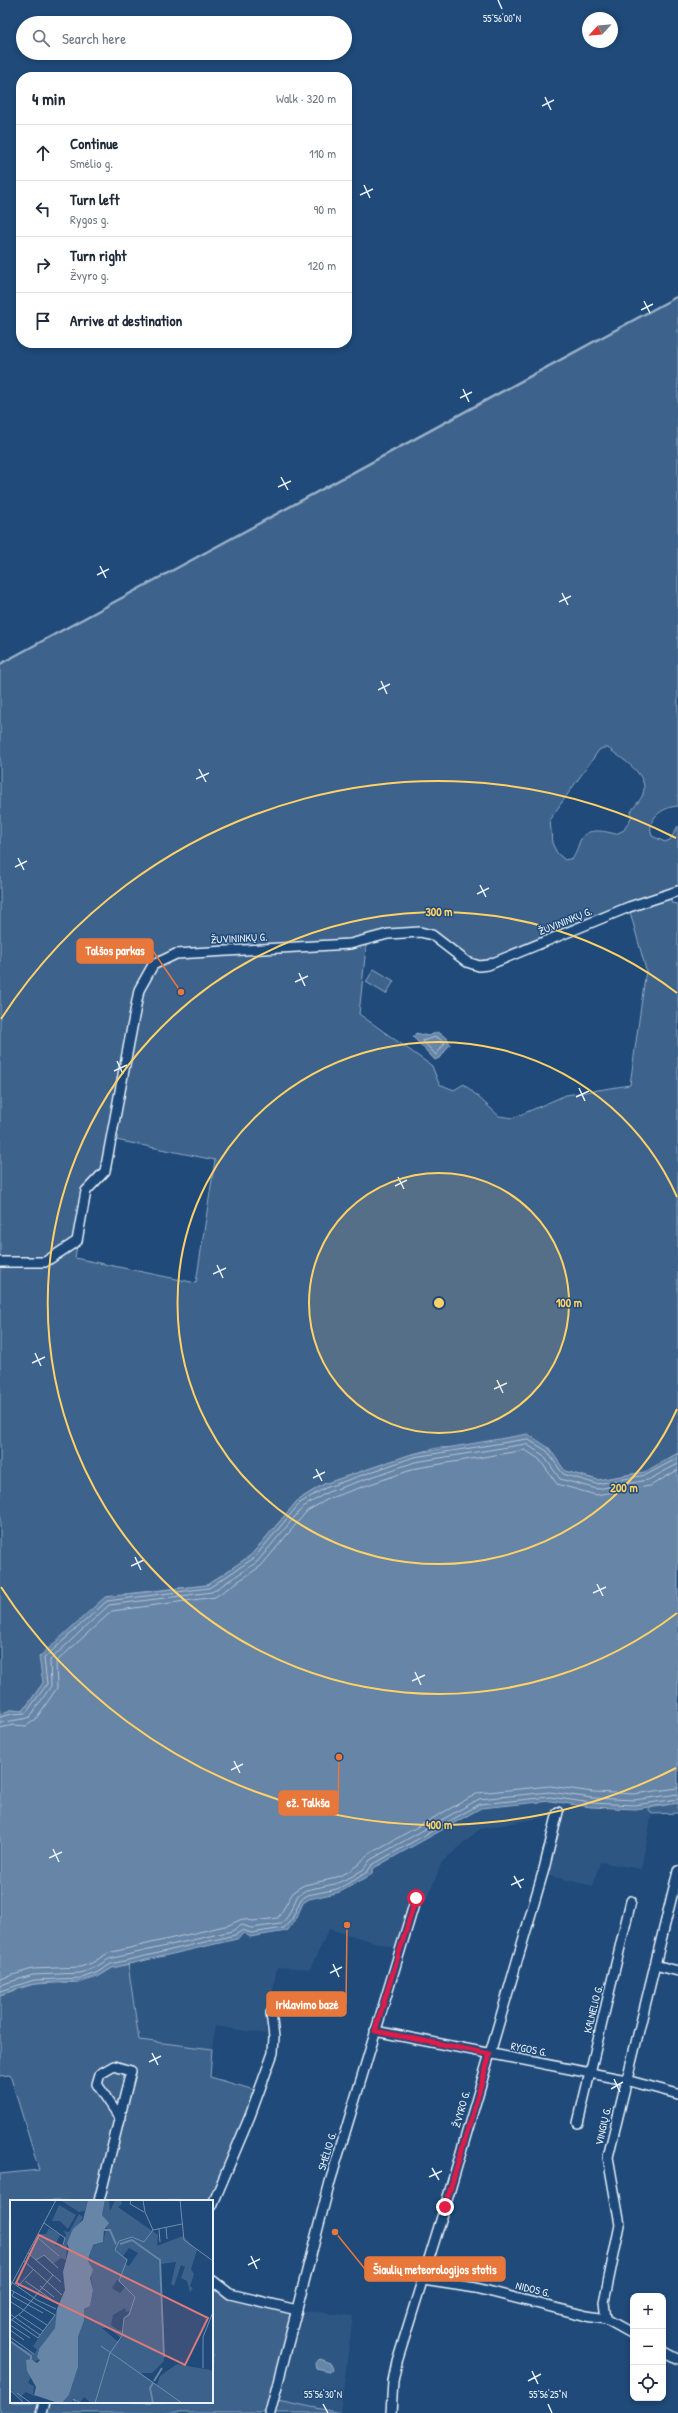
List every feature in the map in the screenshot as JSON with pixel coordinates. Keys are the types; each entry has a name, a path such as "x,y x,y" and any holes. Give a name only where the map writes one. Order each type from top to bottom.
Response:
{"street":[{"name":"ŽUVININKŲ G.","path":"0,1262 45,1262 77,1241 86,1191 105,1171 139,990 153,965 176,954 350,944 388,934 420,932 432,935 458,957 479,966 488,964 629,907 678,891"},
{"name":"ŽVYRO G.","path":"391,2413 393,2381 397,2362 490,2054 544,1869 558,1812"},
{"name":"VINGIŲ G.","path":"606,2319 604,2302 620,2225 608,2157 655,1965 675,1896 678,1871"},
{"name":"SMĖLIO G.","path":"270,2413 330,2182 416,1898"},
{"name":"KALNELIO G.","path":"578,2124 631,1901"},
{"path":"655,1965 678,1971"},
{"path":"213,2204 250,2116 272,2053 274,2037 271,2013"},
{"name":"RYGOS G.","path":"375,2031 626,2080 678,2094"},
{"path":"99,2200 120,2118 131,2071 114,2066 100,2074 97,2084 120,2118"},
{"name":"NIDOS G.","path":"423,2280 476,2288 587,2316 606,2319 630,2332"},
{"path":"213,2281 230,2294 297,2310"},
{"path":"666,2353 678,2359"},
{"path":"42,2413 44,2403"}],"shaded area":[{"path":"678,296 678,806 661,811 653,819 651,830 652,836 665,842 670,840 678,826 678,887 674,887 671,903 678,904 678,1453 645,1472 598,1480 564,1471 549,1448 437,1448 412,1454 324,1484 298,1500 251,1555 207,1585 124,1594 43,1683 23,1711 11,1710 0,1714 0,664","holes":["608,748 633,767 642,780 644,787 643,794 631,812 632,816 624,830 616,834 599,831 585,834 582,837 573,858 565,860 557,853 552,843 550,819 599,750","629,908 646,970 630,1085 566,1095 513,1118 499,1116 464,1084 454,1090 439,1084 432,1066 359,1014 367,938 431,935 479,966","111,1139 215,1160 196,1283 75,1258 86,1191 105,1171"]},
{"path":"374,969 394,981 386,994 366,982"},
{"path":"550,1801 606,1809 648,1808 652,1814 641,1869 600,1862 593,1886 546,1875 544,1869 552,1816 480,1829 442,1862 427,1899 410,1895 395,1948 329,1929 310,1969 277,1967 265,2034 215,2026 212,2049 139,2041 128,1964 237,1939 244,1933 250,1937 283,1933 295,1921 303,1903 309,1899 340,1892 355,1885 371,1875 374,1868 481,1808"},
{"path":"678,1803 678,1813 652,1814 648,1808"},
{"path":"128,1964 139,2040 212,2049 210,2077 258,2091 212,2200 10,2200 10,2403 213,2403 213,2281 230,2294 297,2310 273,2399 340,2413 0,2413 0,2174 39,2170 10,2075 0,2076 0,1995 34,1984 82,1982 98,1977 112,1968"},
{"path":"297,2310 353,2316 340,2413 273,2399"}],"water":[{"path":"438,1032 447,1038 450,1044 441,1057 435,1060 413,1037 416,1033 428,1036"},
{"path":"528,1434 549,1448 565,1471 598,1480 645,1472 678,1453 678,1803 635,1809 591,1807 550,1801 481,1808 374,1868 371,1875 340,1892 309,1899 303,1903 295,1921 287,1931 250,1937 244,1933 237,1939 112,1968 92,1978 31,1985 0,1995 0,1714 11,1710 23,1711 43,1683 39,1657 105,1597 207,1585 251,1555 298,1500 324,1484 412,1454"},
{"path":"320,2359 331,2363 333,2369 330,2372 316,2369 315,2363"}],"waterway":[{"path":"0,664 678,296"}],"place":[{"name":"Talšos parkas","path":"181,992"},
{"name":"ež. Talkša","path":"339,1757"},
{"name":"Irklavimo bazė","path":"347,1925"},
{"name":"Šiaulių meteorologijos stotis","path":"335,2232"}],"route":[{"path":"416,1898 375,2031 490,2054 445,2207"}]}
